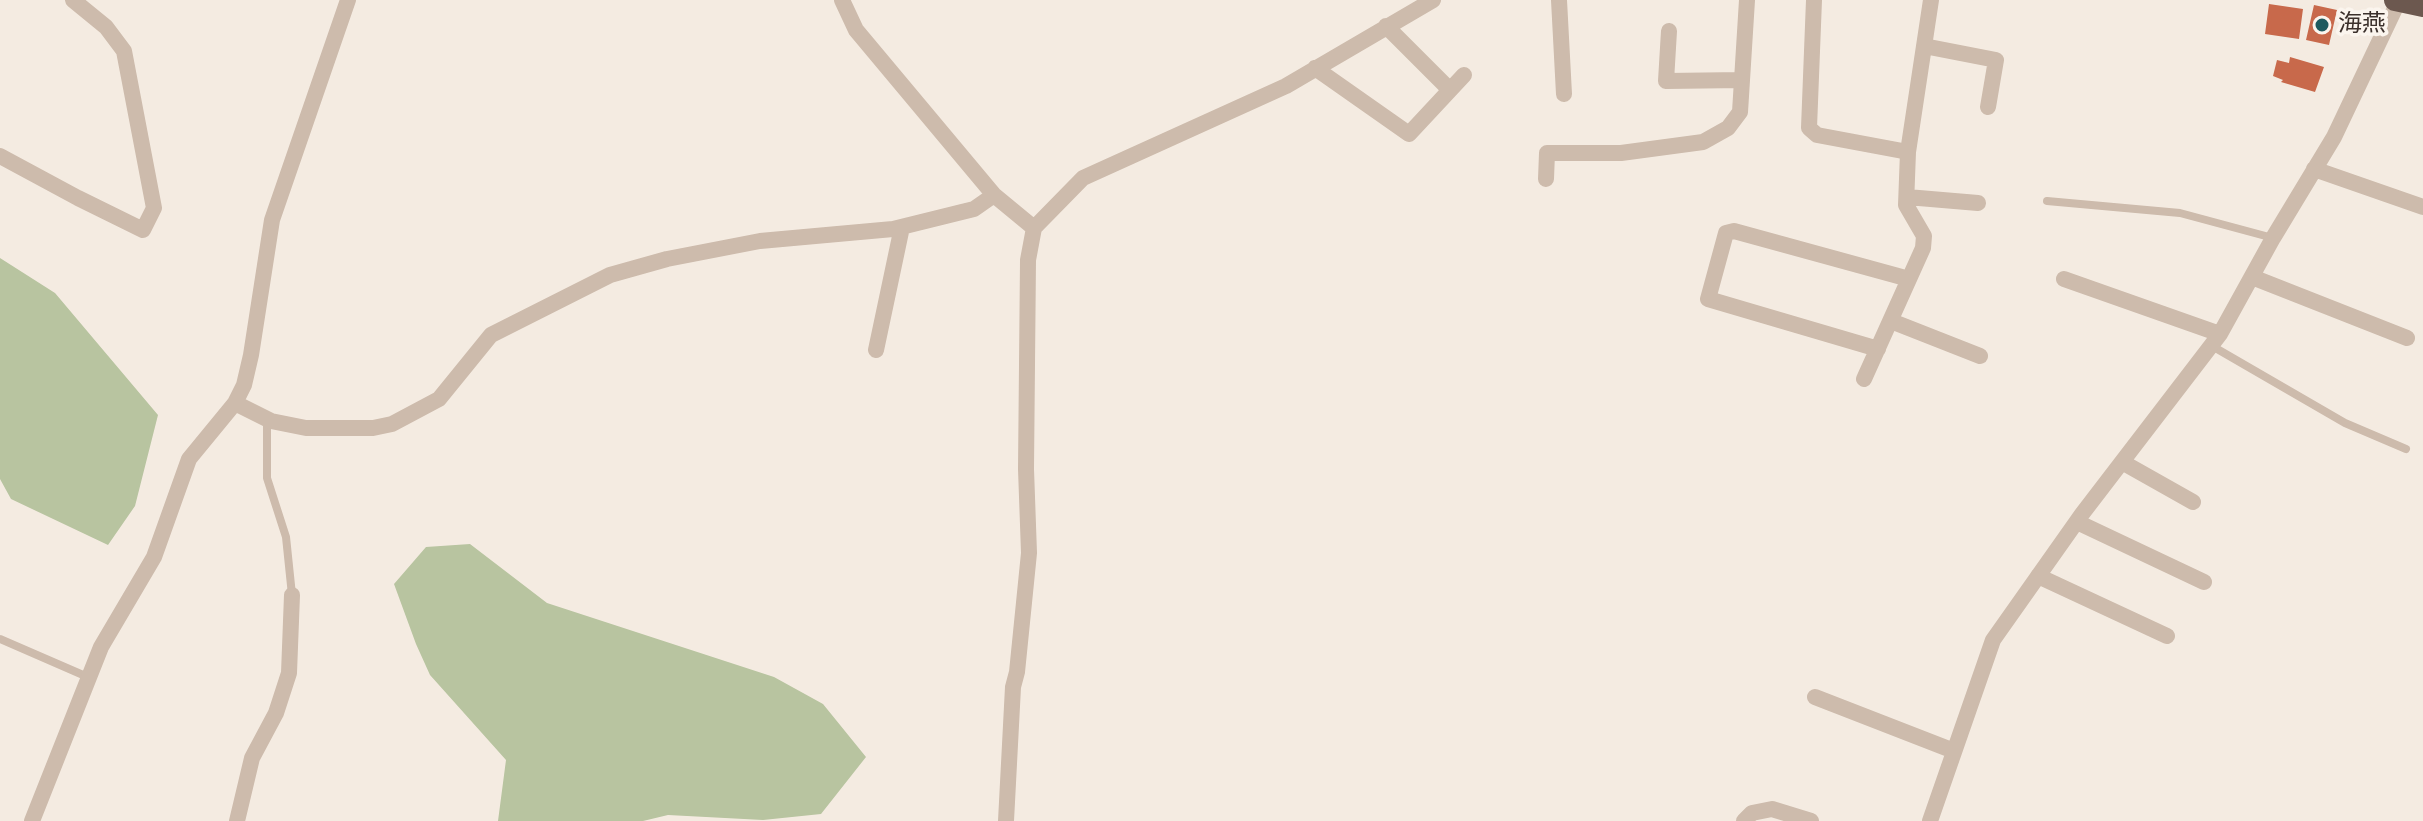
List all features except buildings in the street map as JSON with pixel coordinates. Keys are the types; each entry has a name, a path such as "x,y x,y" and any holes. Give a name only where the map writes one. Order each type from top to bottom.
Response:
{"highway":[{"path":"2397,0 2423,6"}],"street":[{"path":"0,156 143,230 154,208 124,51 106,27 73,0"},
{"path":"32,821 105,639 154,557 189,459 235,403 244,385 272,220 348,0"},
{"path":"842,0 856,30 994,195 1034,228"},
{"path":"1006,821 1013,687 1029,553 1026,469 1028,260 1034,228 1083,178 1286,86 1432,0"},
{"path":"1559,0 1564,94"},
{"path":"1546,179 1547,153 1621,153 1703,142 1728,128 1740,112 1747,0"},
{"path":"1814,0 1809,128 1817,135 1908,152"},
{"path":"1864,379 1923,248 1924,236 1906,205 1908,152 1931,0"},
{"path":"1930,821 1993,640 2077,522 2216,340 2334,137 2397,0"},
{"path":"1386,26 1450,90"},
{"path":"1669,31 1666,81 1742,80"},
{"path":"1924,46 1996,60 1988,107"},
{"path":"1315,68 1409,134 1464,75"},
{"path":"2314,169 2423,207"},
{"path":"235,403 267,419 306,428 373,428 392,424 439,399 491,335 610,275 667,259 760,241 902,227 974,209 994,195"},
{"path":"1907,197 1978,203"},
{"path":"876,350 902,227"},
{"path":"1878,349 1708,299 1726,233 1734,231 1909,279"},
{"path":"2252,277 2407,338"},
{"path":"2064,279 2216,340"},
{"path":"1891,321 1980,356"},
{"path":"2122,462 2193,502"},
{"path":"2077,522 2204,582"},
{"path":"2038,576 2167,636"},
{"path":"237,821 252,758 276,713 289,673 292,595"},
{"path":"1815,697 1954,751"},
{"path":"1744,821 1752,813 1772,809 1811,821"}],"lane":[{"path":"2047,201 2180,213 2273,238"},
{"path":"2216,340 2345,423 2406,449"},
{"path":"267,419 267,478 286,537 292,595"},
{"path":"0,639 90,678"}],"green space":[{"path":"0,258 55,293 158,415 135,506 108,545 11,499 0,479"},
{"path":"470,544 547,603 774,677 823,704 866,757 821,814 763,820 668,815 643,821 498,821 506,760 430,675 394,584 426,547"}],"place":[{"name":"海燕","path":"2322,25"}]}
